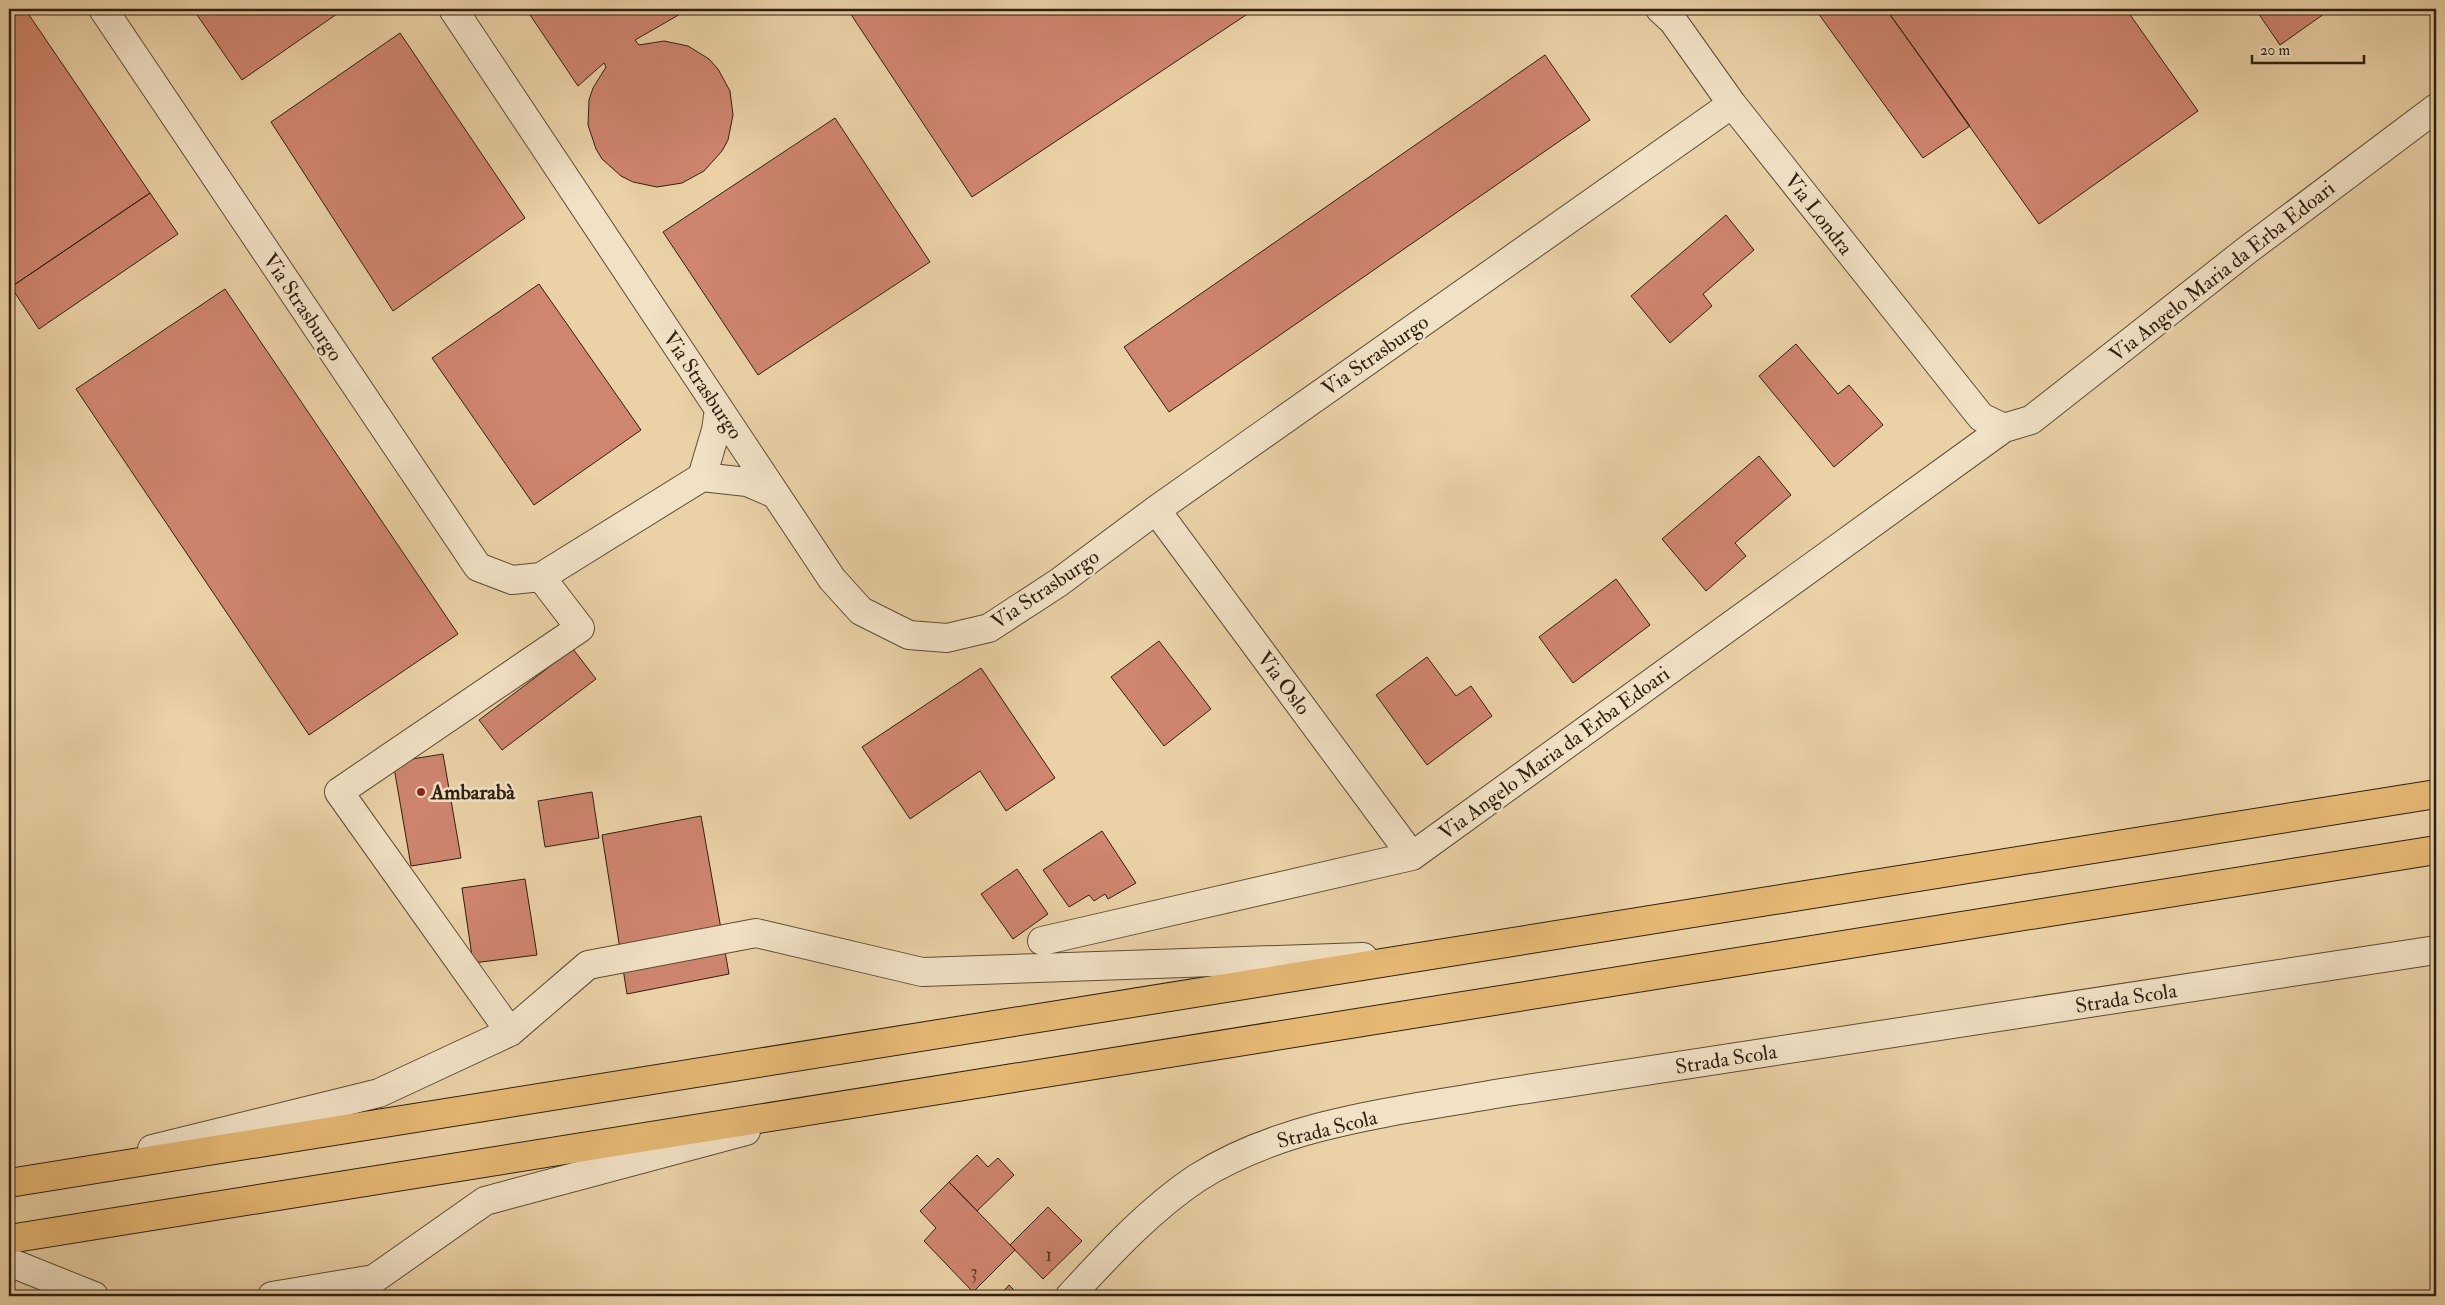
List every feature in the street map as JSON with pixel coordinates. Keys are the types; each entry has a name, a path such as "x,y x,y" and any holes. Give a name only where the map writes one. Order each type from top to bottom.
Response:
{"highway":[{"path":"18,1182 2436,794"},
{"path":"9,1239 2436,850"}],"street":[{"name":"Via Strasburgo","path":"103,9 478,567 512,580 542,577 702,477"},
{"name":"Via Strasburgo","path":"453,9 832,579 862,611 909,635 947,638 989,628 1058,583 1156,510 1732,104"},
{"name":"Via Londra","path":"1660,9 1673,21 1732,104 1992,423"},
{"name":"Via Angelo Maria da Erba Edoari","path":"1042,941 1412,856 1992,423 2031,420 2246,251 2436,108"},
{"path":"719,409 716,430 702,477 747,482 775,494"},
{"name":"Via Oslo","path":"1156,510 1412,856"},
{"path":"510,1032 339,792 580,628 542,577"},
{"path":"18,1182 379,1093 510,1032 588,965 756,932 922,972 1440,954"},
{"name":"Strada Scola","path":"1070,1296 1130,1234 1190,1184 1236,1156 1301,1132 1501,1093 2436,950"},
{"path":"272,1296 374,1279 485,1201 607,1167 854,1104"},
{"path":"9,1262 94,1296"}],"building":[{"path":"9,9 25,9 150,193 11,287 9,284"},
{"path":"193,9 344,9 242,80"},
{"path":"526,9 689,9 635,40 639,45 664,41 688,46 709,59 718,69 730,91 733,115 728,140 722,151 704,171 682,183 657,187 633,182 621,176 602,159 596,149 588,125 589,100 593,88 606,67 604,63 578,86"},
{"path":"856,9 1255,9 972,197 850,13"},
{"path":"1815,9 1886,9 1970,126 1923,158"},
{"path":"1886,9 2126,9 2198,111 2039,224"},
{"path":"2257,9 2331,9 2280,45"},
{"path":"400,33 525,218 393,311 271,122"},
{"path":"1545,55 1590,120 1169,412 1124,347"},
{"path":"835,118 930,262 758,375 663,232"},
{"path":"150,193 178,234 39,329 11,287"},
{"path":"1726,215 1754,250 1703,294 1712,306 1670,343 1631,296"},
{"path":"539,284 641,430 534,505 432,358"},
{"path":"225,289 458,634 309,735 76,389"},
{"path":"1796,344 1838,394 1849,385 1883,425 1834,467 1759,376"},
{"path":"1759,456 1791,495 1735,543 1746,556 1706,591 1662,539"},
{"path":"1616,579 1650,625 1573,683 1539,637"},
{"path":"1159,641 1211,709 1164,746 1111,677"},
{"path":"573,649 596,679 502,750 479,720"},
{"path":"1427,657 1456,696 1471,686 1492,716 1427,765 1376,695"},
{"path":"981,668 1055,778 1006,811 980,771 910,819 862,747"},
{"path":"443,754 461,858 411,866 393,762"},
{"path":"592,792 599,838 545,847 538,801"},
{"path":"701,816 729,974 627,994 602,835"},
{"path":"1102,831 1136,883 1108,899 1105,894 1094,901 1089,895 1069,907 1043,870"},
{"path":"1017,869 1048,914 1013,939 981,894"},
{"path":"525,879 537,955 473,963 462,888"},
{"path":"977,1155 988,1167 998,1158 1014,1175 977,1211 949,1182"},
{"path":"949,1182 1015,1250 973,1292 924,1241 936,1228 920,1211"},
{"path":"1048,1207 1082,1241 1043,1279 1010,1245"},
{"path":"1009,1285 1020,1296 999,1296"}],"place":[{"name":"Ambarabà","path":"421,792"}]}
